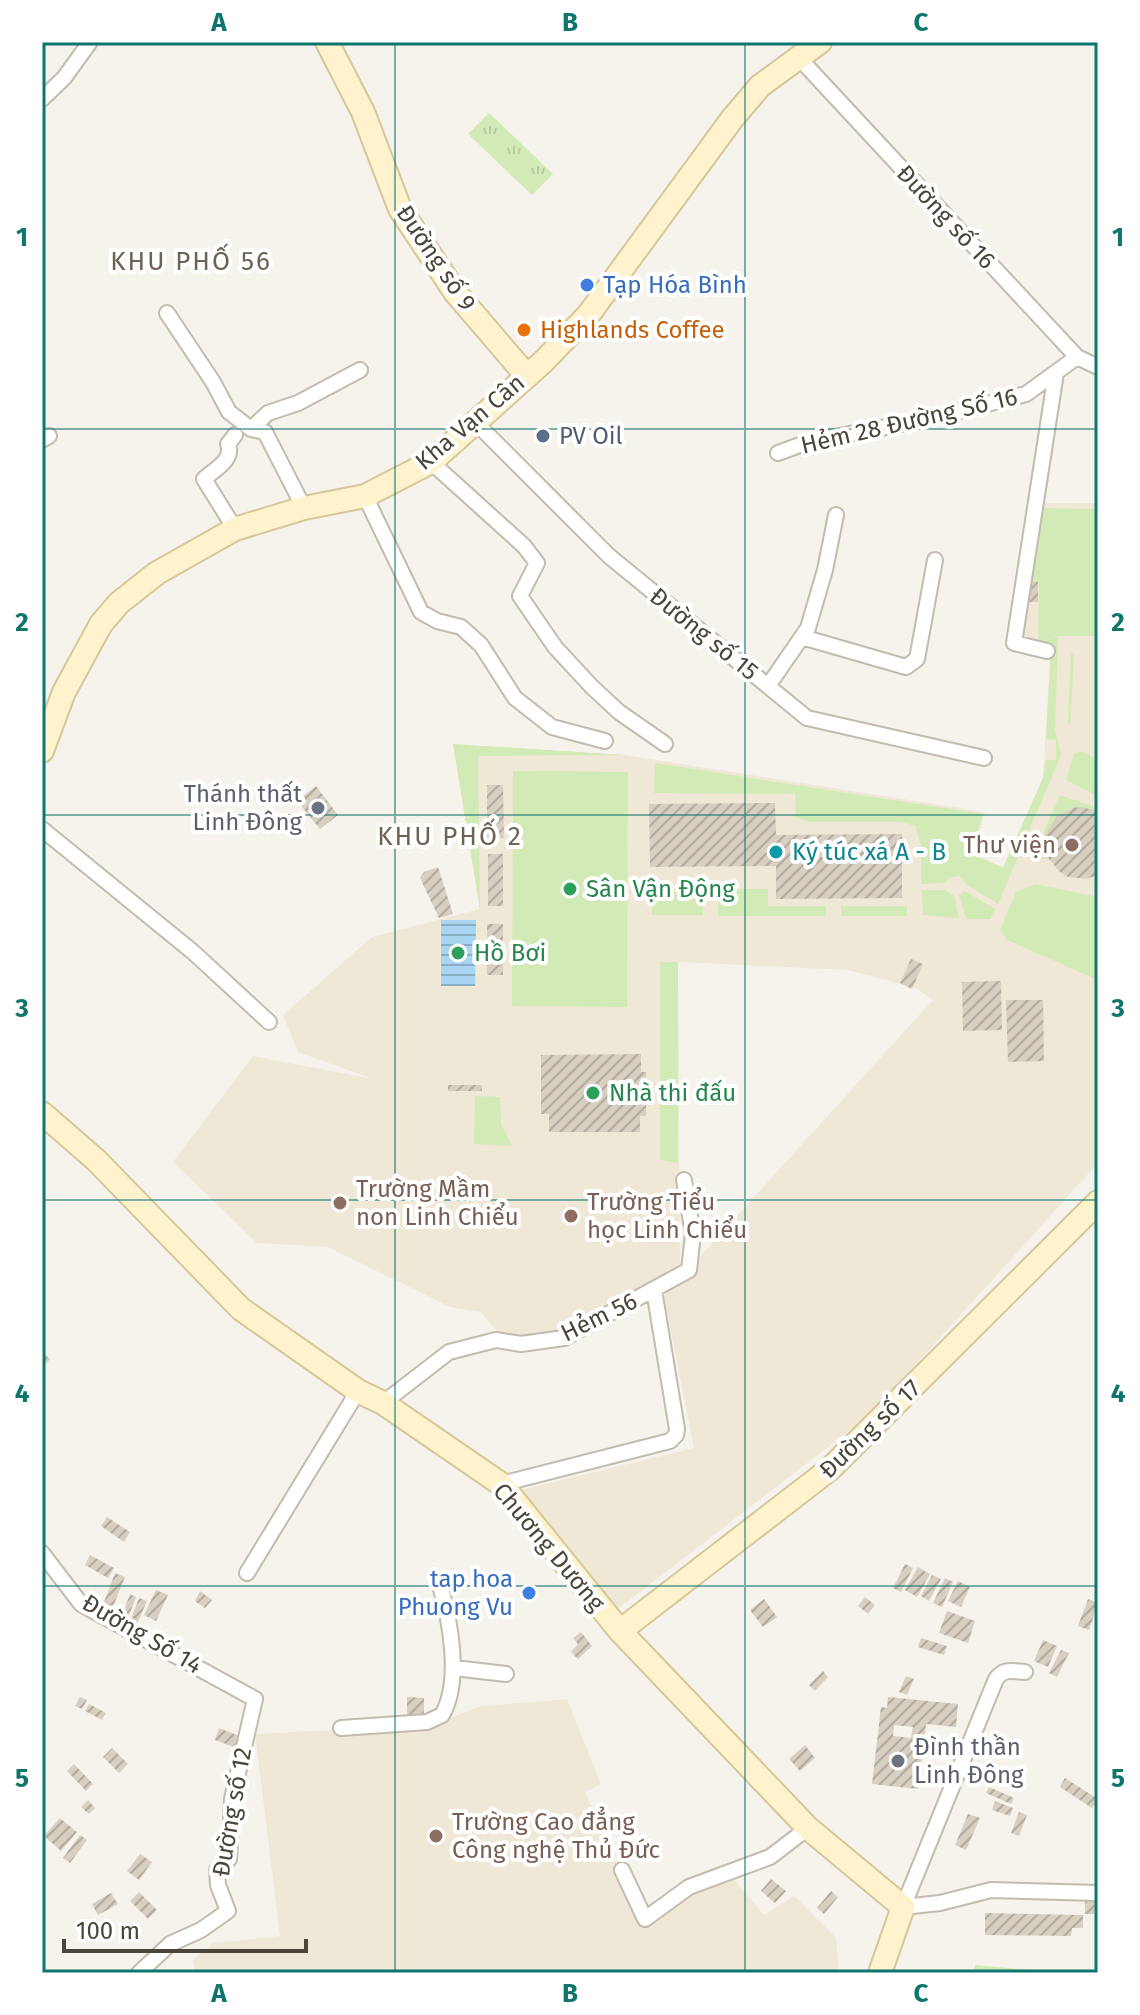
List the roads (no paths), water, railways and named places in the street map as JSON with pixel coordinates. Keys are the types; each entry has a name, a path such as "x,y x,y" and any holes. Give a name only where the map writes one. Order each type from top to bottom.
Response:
{"street":[{"path":"42,99 64,78 90,42"},
{"name":"Đường số 9","path":"327,42 363,112 400,209 455,292 526,375"},
{"name":"Kha Vạn Cân","path":"42,751 64,692 101,624 119,603 157,573 235,529 304,508 365,496 431,462 544,361 589,314 732,119 760,86 820,42"},
{"name":"Đường số 16","path":"800,59 1077,357 1098,367"},
{"path":"167,313 229,412 251,429 265,432 304,508"},
{"name":"Hẻm 28 Đường Số 16","path":"778,453 808,442 933,418 1026,394 1077,357"},
{"path":"251,429 268,413 298,403 360,370"},
{"path":"1047,651 1014,643 1056,373"},
{"name":"Đường số 15","path":"474,421 609,556 807,718 984,758"},
{"path":"235,435 228,444 231,451 229,457 204,479 235,529"},
{"path":"431,462 524,546 537,563 520,596 555,647 619,712 665,744"},
{"path":"365,496 421,612 437,621 461,627 481,645 515,698 552,727 605,741"},
{"path":"768,686 808,628 825,570 836,515"},
{"path":"802,637 906,667 917,659 935,560"},
{"path":"42,829 193,952 269,1022"},
{"name":"Chương Dương","path":"42,1113 96,1160 241,1309 358,1391 383,1403 501,1484 620,1631 808,1828 903,1907"},
{"name":"Hẻm 56","path":"383,1403 449,1352 496,1340 521,1344 564,1338 689,1270 693,1234 684,1180"},
{"name":"Đường số 17","path":"620,1631 830,1469 1098,1202"},
{"path":"501,1484 670,1441 676,1435 654,1290"},
{"path":"247,1573 358,1391"},
{"name":"Đường Số 14","path":"42,1553 81,1604 255,1699"},
{"path":"341,1728 427,1722 442,1715 453,1688 454,1668 447,1609 439,1582"},
{"path":"454,1668 506,1674"},
{"path":"880,1973 903,1907 996,1679 1007,1670 1025,1672"},
{"name":"Đường số 12","path":"139,1973 170,1944 201,1930 228,1911 218,1885 217,1870 229,1859 232,1799 255,1699"},
{"path":"622,1870 645,1919 689,1887 770,1857 808,1828"},
{"path":"903,1907 940,1903 991,1890 1098,1893"}],"water":[{"name":"Hồ Bơi","path":"441,920 476,920 475,986 441,986"}],"place":[{"name":"Tạp Hóa Bình","path":"587,285"},
{"name":"Highlands Coffee","path":"524,330"},
{"name":"PV Oil","path":"543,436"},
{"name":"Thánh thất Linh Đông","path":"318,808"},
{"name":"Thư viện","path":"1072,845"},
{"name":"Ký túc xá A - B","path":"776,852"},
{"name":"Sân Vận Động","path":"570,889"},
{"name":"Hồ Bơi","path":"458,953"},
{"name":"Nhà thi đấu","path":"593,1093"},
{"name":"Trường Mầm non Linh Chiểu","path":"340,1203"},
{"name":"Trường Tiểu học Linh Chiểu","path":"571,1216"},
{"name":"tap hoa Phuong Vu","path":"529,1593"},
{"name":"Đình thần Linh Đông","path":"898,1761"},
{"name":"Trường Cao đẳng Công nghệ Thủ Đức","path":"436,1836"}],"district":[{"name":"KHU PHỐ 56","path":"191,261"},
{"name":"KHU PHỐ 2","path":"450,836"}]}
